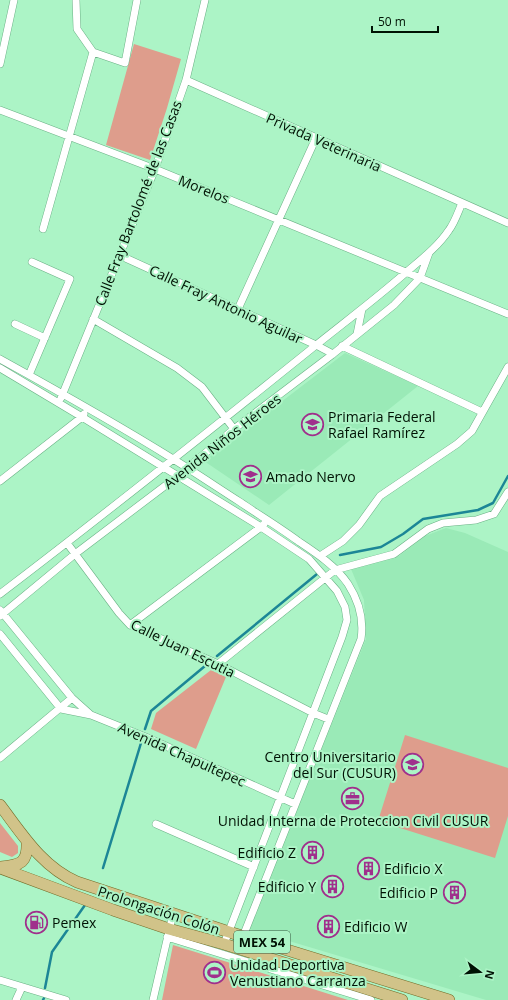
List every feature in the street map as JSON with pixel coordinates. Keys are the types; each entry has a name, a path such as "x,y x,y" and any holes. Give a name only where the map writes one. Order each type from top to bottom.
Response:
{"main road":[{"name":"MEX 54","path":"0,805 27,841"},
{"name":"Prolongación Colón","path":"27,841 39,856 54,869 76,882 229,932 449,1000"},
{"path":"0,867 15,865 22,861 26,856 27,841"},
{"name":"Prolongación Colón","path":"0,867 168,933 224,944 402,1000"}],"street":[{"path":"0,64 14,0"},
{"path":"76,0 77,29 93,52 125,63 138,0"},
{"name":"Calle Fray Bartolomé de las Casas","path":"59,402 155,169 186,80 205,0"},
{"path":"43,229 93,52"},
{"name":"Privada Veterinaria","path":"186,80 462,203"},
{"name":"Morelos","path":"0,110 155,169 508,314"},
{"path":"238,309 316,138"},
{"path":"462,203 508,223"},
{"name":"Avenida Niños Héroes","path":"0,594 226,418 429,253 450,229 462,203"},
{"name":"Avenida Niños Héroes","path":"1,613 75,554 187,469 234,429 333,354 394,305 420,278 429,253"},
{"name":"Calle Fray Antonio Aguilar","path":"119,255 333,354"},
{"path":"29,375 70,279 32,262"},
{"path":"357,334 362,309"},
{"path":"93,319 178,368 202,387 234,429"},
{"path":"15,324 45,338"},
{"path":"342,346 482,412"},
{"path":"0,359 173,459 267,519 320,556 348,584 358,602 362,615 361,639 238,949"},
{"path":"320,556 343,541 359,525 380,496 458,444 472,431 508,367"},
{"path":"0,368 59,402 262,527 309,559 326,576 337,591 345,606 347,620 342,637 224,944"},
{"path":"0,481 82,416 87,409"},
{"path":"218,664 335,570 394,554 428,529 443,523 476,520 494,514 508,492"},
{"path":"130,625 262,527 267,519"},
{"name":"Calle Juan Escutia","path":"67,542 119,613 130,625 218,664 313,713 328,719"},
{"name":"Avenida Chapultepec","path":"1,613 72,698 91,715"},
{"path":"0,634 61,708"},
{"path":"0,758 72,698"},
{"name":"Avenida Chapultepec","path":"61,708 91,715 148,738 295,804"},
{"path":"156,824 254,868"},
{"path":"153,1000 173,914"},
{"name":"Prolongación Colón","path":"168,933 371,1000"},
{"path":"0,980 66,1000"},
{"path":"16,1000 22,987"}],"shaded area":[{"path":"134,44 181,59 150,160 106,145"},
{"name":"Primaria Federal Rafael Ramírez","path":"345,353 418,386 269,505 204,461"},
{"name":"Centro Universitario del Sur (CUSUR)","path":"446,528 465,533 508,552 508,1000 486,1000 249,929 366,639 364,600 351,569 399,556 425,536"},
{"path":"211,670 226,677 196,749 151,729 156,713"},
{"path":"405,735 508,768 508,816 495,858 378,821"},
{"path":"0,823 18,846 18,853 12,857 0,852"},
{"name":"Unidad Deportiva Venustiano Carranza","path":"173,945 348,1000 162,1000"}],"waterway":[{"path":"340,555 381,547 403,534 423,519 478,510 493,503 508,476"},
{"path":"217,656 317,574"},
{"path":"145,729 151,711 205,666"},
{"path":"103,868 141,743"},
{"path":"45,988 52,952 85,905"}],"place":[{"name":"Primaria Federal Rafael Ramírez","path":"312,424"},
{"name":"Amado Nervo","path":"251,476"},
{"name":"Centro Universitario del Sur (CUSUR)","path":"412,764"},
{"name":"Unidad Interna de Proteccion Civil CUSUR","path":"353,798"},
{"name":"Edificio Z","path":"312,852"},
{"name":"Edificio X","path":"369,868"},
{"name":"Edificio Y","path":"332,886"},
{"name":"Edificio P","path":"454,892"},
{"name":"Pemex","path":"37,922"},
{"name":"Edificio W","path":"329,926"},
{"name":"Unidad Deportiva Venustiano Carranza","path":"214,972"}]}
